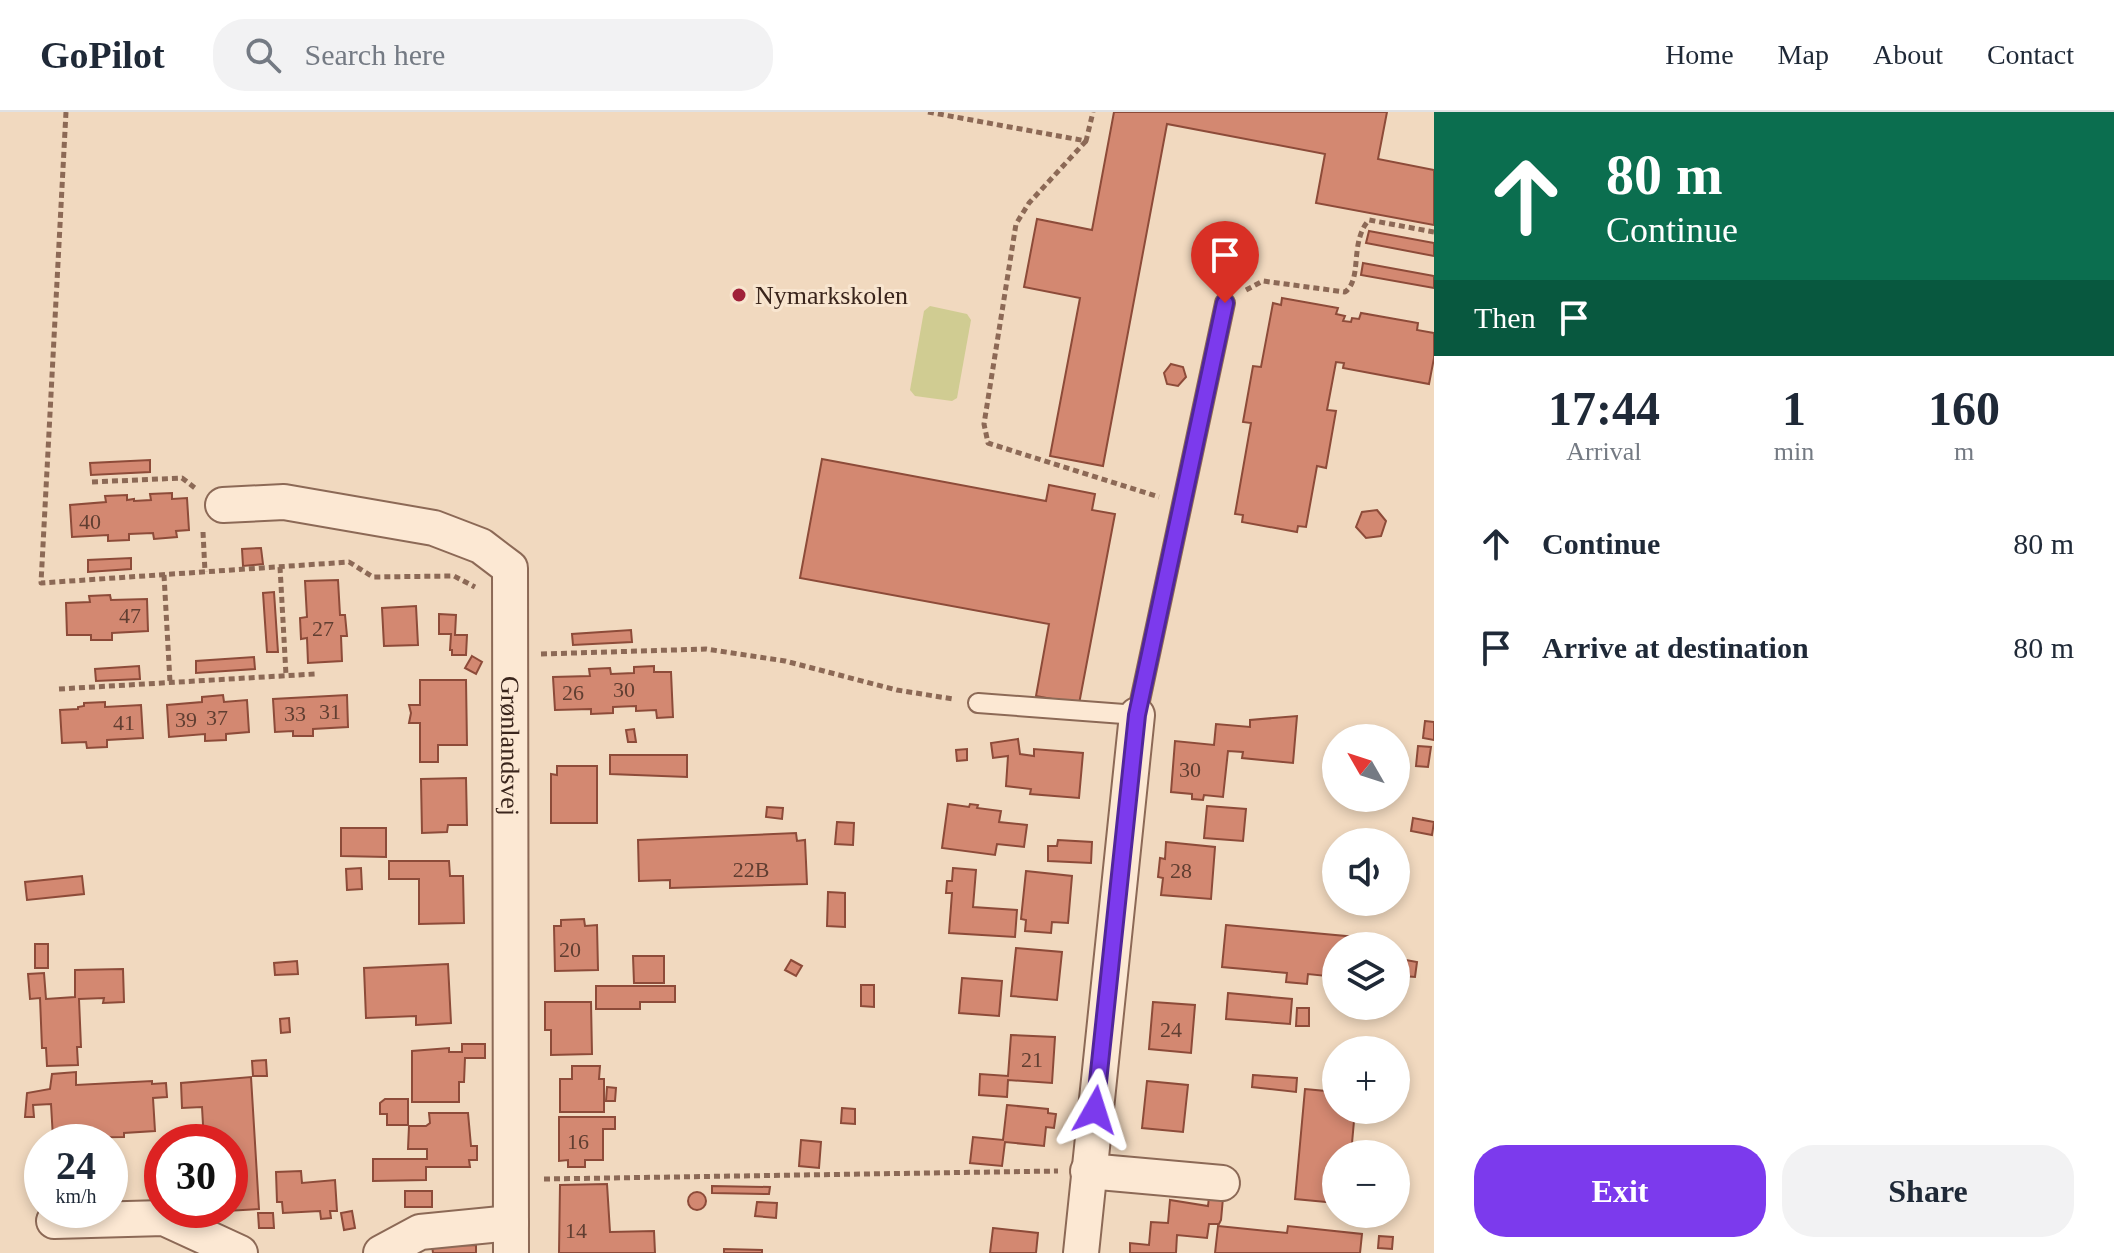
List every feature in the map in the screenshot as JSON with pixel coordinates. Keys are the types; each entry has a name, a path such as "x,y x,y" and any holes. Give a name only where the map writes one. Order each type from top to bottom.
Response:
{"street":[{"name":"Grønlandsvej","path":"209,509 284,502 434,528 481,546 510,568 511,1238 420,1232 381,1253"},
{"path":"1081,1253 1137,715"},
{"path":"1088,1171 1222,1183"},
{"path":"128,1219 164,1218 240,1253"}],"lane":[{"path":"978,703 1137,715 1225,303"}],"path":[{"path":"66,112 41,583 349,562 373,577 454,576 486,593"},
{"path":"928,112 1086,141"},
{"path":"1093,112 1086,141 1029,203 1016,224 984,424 988,443 1183,505"},
{"path":"1225,303 1263,281 1345,292 1354,283 1357,242 1369,220 1434,232"},
{"path":"92,482 182,478 209,509 205,572"},
{"path":"280,567 286,675"},
{"path":"164,575 170,682"},
{"path":"510,654 706,649 785,661 897,690 978,703"},
{"path":"59,689 315,674"},
{"path":"511,1179 1088,1171"}],"shaded area":[{"path":"930,306 967,314 971,320 957,398 952,401 915,396 910,390 924,311"}],"building":[{"path":"1114,112 1387,112 1378,159 1434,170 1434,225 1316,203 1325,154 1167,124 1103,466 1050,456 1080,298 1024,287 1037,219 1092,230"},
{"path":"1369,231 1434,243 1434,256 1366,243"},
{"path":"1363,263 1434,276 1434,288 1361,275"},
{"path":"1282,298 1338,308 1336,314 1345,316 1343,321 1359,319 1361,313 1418,323 1417,330 1434,333 1434,358 1429,384 1343,368 1344,363 1336,362 1327,410 1336,411 1326,468 1317,466 1306,527 1298,526 1297,532 1242,522 1243,515 1235,514 1251,423 1243,422 1253,366 1261,367 1273,303 1281,305"},
{"path":"1171,364 1183,367 1186,377 1178,386 1167,384 1164,373"},
{"path":"822,459 1046,501 1049,485 1095,494 1092,510 1115,514 1079,704 1036,696 1049,624 800,578"},
{"path":"150,460 150,472 91,475 90,463"},
{"path":"172,493 172,499 187,498 189,530 176,531 177,537 154,539 153,533 129,534 129,540 108,541 108,535 72,537 70,505 106,502 105,496 127,495 127,500 134,501 151,500 150,494"},
{"path":"1377,510 1386,521 1381,536 1366,538 1356,527 1362,512"},
{"path":"261,548 263,564 243,566 242,549"},
{"path":"131,558 131,569 88,572 88,560"},
{"path":"338,580 340,615 345,615 347,636 341,636 342,661 308,663 307,638 301,639 300,618 307,617 305,581"},
{"path":"274,592 278,652 267,652 263,593"},
{"path":"110,595 111,600 147,599 148,631 112,633 112,640 91,640 91,635 67,635 66,603 90,602 89,596"},
{"path":"416,606 418,645 384,646 382,608"},
{"path":"439,614 456,615 455,635 467,635 466,655 452,655 451,634 439,634"},
{"path":"631,630 632,642 573,645 572,634"},
{"path":"472,656 482,662 476,674 465,668"},
{"path":"254,657 255,669 196,673 196,661"},
{"path":"139,666 140,679 96,681 95,669"},
{"path":"654,666 654,672 671,672 673,717 657,718 656,710 636,711 636,706 613,707 613,713 591,714 591,709 555,710 553,677 590,676 589,669 610,668 611,674 634,673 634,667"},
{"path":"420,680 466,680 467,745 438,745 438,762 420,762 420,723 409,723 409,705 420,705"},
{"path":"223,695 224,702 247,700 249,732 226,734 226,740 205,741 205,734 169,737 167,705 202,702 202,697"},
{"path":"347,695 348,727 313,729 313,736 293,736 293,731 275,732 273,699"},
{"path":"105,702 105,707 141,705 143,738 107,740 107,747 87,748 86,742 62,743 60,710 78,709 84,703"},
{"path":"1297,716 1293,763 1242,758 1243,752 1228,751 1223,797 1204,795 1203,800 1192,799 1192,794 1171,792 1175,741 1214,745 1216,724 1250,727 1250,720"},
{"path":"1425,721 1434,722 1434,740 1423,738"},
{"path":"634,729 636,742 628,742 626,730"},
{"path":"1018,739 1020,754 1034,756 1034,749 1083,753 1079,798 1030,794 1031,789 1006,786 1008,756 993,758 991,743"},
{"path":"1418,746 1431,747 1428,767 1416,766"},
{"path":"967,749 967,760 957,761 956,750"},
{"path":"610,755 687,755 687,777 610,774"},
{"path":"557,766 597,766 597,823 551,823 551,774 557,775"},
{"path":"466,778 467,825 448,825 447,832 422,833 421,779"},
{"path":"948,804 978,805 977,808 1001,811 999,822 1027,825 1024,847 997,844 995,855 942,848"},
{"path":"1207,806 1246,809 1243,841 1204,838"},
{"path":"767,807 783,808 782,819 766,817"},
{"path":"1413,818 1434,822 1432,835 1411,831"},
{"path":"837,822 854,823 853,845 835,844"},
{"path":"341,828 386,828 386,857 341,856"},
{"path":"796,833 797,841 805,840 807,884 670,888 670,880 639,881 638,840"},
{"path":"1058,840 1092,842 1091,863 1048,861 1048,846 1057,846"},
{"path":"1166,842 1215,847 1211,899 1161,895 1163,878 1158,877 1160,858 1165,859"},
{"path":"389,861 449,861 450,876 463,876 464,923 419,924 419,879 389,879"},
{"path":"361,868 362,889 347,890 346,869"},
{"path":"953,868 976,870 973,907 1017,910 1015,937 949,933 952,893 946,893 947,881 952,881"},
{"path":"1026,871 1072,876 1068,923 1052,922 1051,933 1025,931 1026,920 1021,919"},
{"path":"82,876 84,894 27,900 25,882"},
{"path":"828,892 845,893 845,927 827,926"},
{"path":"584,919 585,926 597,925 598,970 555,971 554,926 561,926 561,920"},
{"path":"1226,925 1322,934 1322,976 1308,974 1307,984 1286,982 1287,973 1222,967"},
{"path":"35,944 48,944 48,968 35,968"},
{"path":"1016,948 1062,952 1057,1000 1011,996"},
{"path":"633,956 664,956 664,983 634,983"},
{"path":"791,960 802,966 796,976 785,970"},
{"path":"297,961 298,974 275,975 274,963"},
{"path":"1410,961 1417,962 1415,977 1410,977"},
{"path":"448,964 451,1023 416,1025 416,1016 366,1018 364,968"},
{"path":"123,969 124,1002 103,1003 104,998 79,999 81,1047 77,1047 78,1065 47,1066 46,1048 42,1048 40,998 30,999 28,974 44,973 46,999 75,997 75,970"},
{"path":"962,978 1002,981 999,1016 959,1013"},
{"path":"861,985 874,985 874,1007 861,1006"},
{"path":"596,986 675,986 675,1002 640,1002 640,1009 596,1009"},
{"path":"1228,993 1292,999 1290,1024 1226,1019"},
{"path":"545,1002 591,1002 592,1054 551,1055 551,1030 545,1030"},
{"path":"1153,1002 1195,1005 1191,1053 1149,1049"},
{"path":"1297,1008 1309,1008 1309,1026 1296,1026"},
{"path":"289,1018 290,1032 281,1033 280,1019"},
{"path":"1011,1035 1055,1037 1052,1083 1008,1080 1007,1097 979,1095 980,1074 1008,1076"},
{"path":"462,1044 485,1044 485,1058 465,1058 464,1082 459,1082 459,1102 412,1102 412,1051 449,1048 449,1052 462,1052"},
{"path":"266,1060 267,1076 253,1076 252,1061"},
{"path":"572,1066 600,1066 599,1079 604,1079 604,1112 560,1112 560,1079 572,1079"},
{"path":"76,1072 76,1085 166,1083 167,1097 153,1098 155,1124 144,1124 144,1132 128,1133 128,1124 52,1124 51,1104 33,1105 34,1117 25,1117 27,1093 50,1089 52,1074"},
{"path":"1253,1075 1297,1078 1296,1092 1252,1087"},
{"path":"251,1077 259,1209 248,1210 248,1124 203,1124 202,1107 182,1108 181,1083"},
{"path":"1147,1081 1188,1085 1183,1132 1142,1128"},
{"path":"607,1087 616,1088 615,1101 606,1101"},
{"path":"1305,1089 1322,1091 1322,1124 1354,1124 1352,1140 1322,1140 1322,1202 1295,1199"},
{"path":"385,1099 408,1099 408,1125 387,1125 387,1114 380,1114 380,1103"},
{"path":"1007,1105 1048,1109 1048,1113 1056,1114 1054,1128 1046,1127 1044,1146 1005,1142 1002,1166 970,1163 973,1137 1003,1140"},
{"path":"842,1108 855,1109 855,1124 841,1123"},
{"path":"429,1113 468,1113 471,1146 477,1146 477,1160 469,1160 470,1167 426,1167 426,1180 373,1181 373,1159 427,1159 427,1149 408,1149 409,1126 426,1126 430,1123"},
{"path":"559,1117 615,1117 615,1129 603,1129 603,1160 585,1160 585,1167 568,1167 568,1160 559,1161"},
{"path":"801,1140 821,1142 819,1168 799,1166"},
{"path":"301,1171 302,1183 335,1180 337,1211 330,1211 331,1218 321,1219 320,1211 283,1213 282,1202 277,1202 276,1172"},
{"path":"607,1184 610,1232 654,1231 655,1253 559,1253 560,1185"},
{"path":"712,1186 770,1187 769,1194 712,1193"},
{"path":"405,1191 432,1191 432,1207 405,1207"},
{"path":"697,1192 706,1201 697,1210 688,1201"},
{"path":"1209,1197 1223,1198 1221,1220 1219,1224 1209,1224 1207,1238 1177,1235 1176,1253 1130,1253 1130,1243 1149,1245 1151,1222 1168,1223 1170,1200 1208,1206"},
{"path":"757,1202 777,1203 776,1218 755,1216"},
{"path":"352,1211 355,1228 344,1230 341,1213"},
{"path":"258,1213 273,1213 274,1228 259,1228"},
{"path":"1218,1226 1287,1233 1288,1226 1362,1234 1360,1253 1215,1253"},
{"path":"993,1228 1038,1233 1036,1253 990,1253"},
{"path":"1379,1236 1393,1237 1392,1249 1378,1248"},
{"path":"476,1245 476,1253 433,1253 432,1246"},
{"path":"724,1249 762,1250 762,1253 724,1253"}],"place":[{"name":"Nymarkskolen","path":"739,295"}],"route":[{"path":"1095,1110 1137,715 1225,303"}]}
